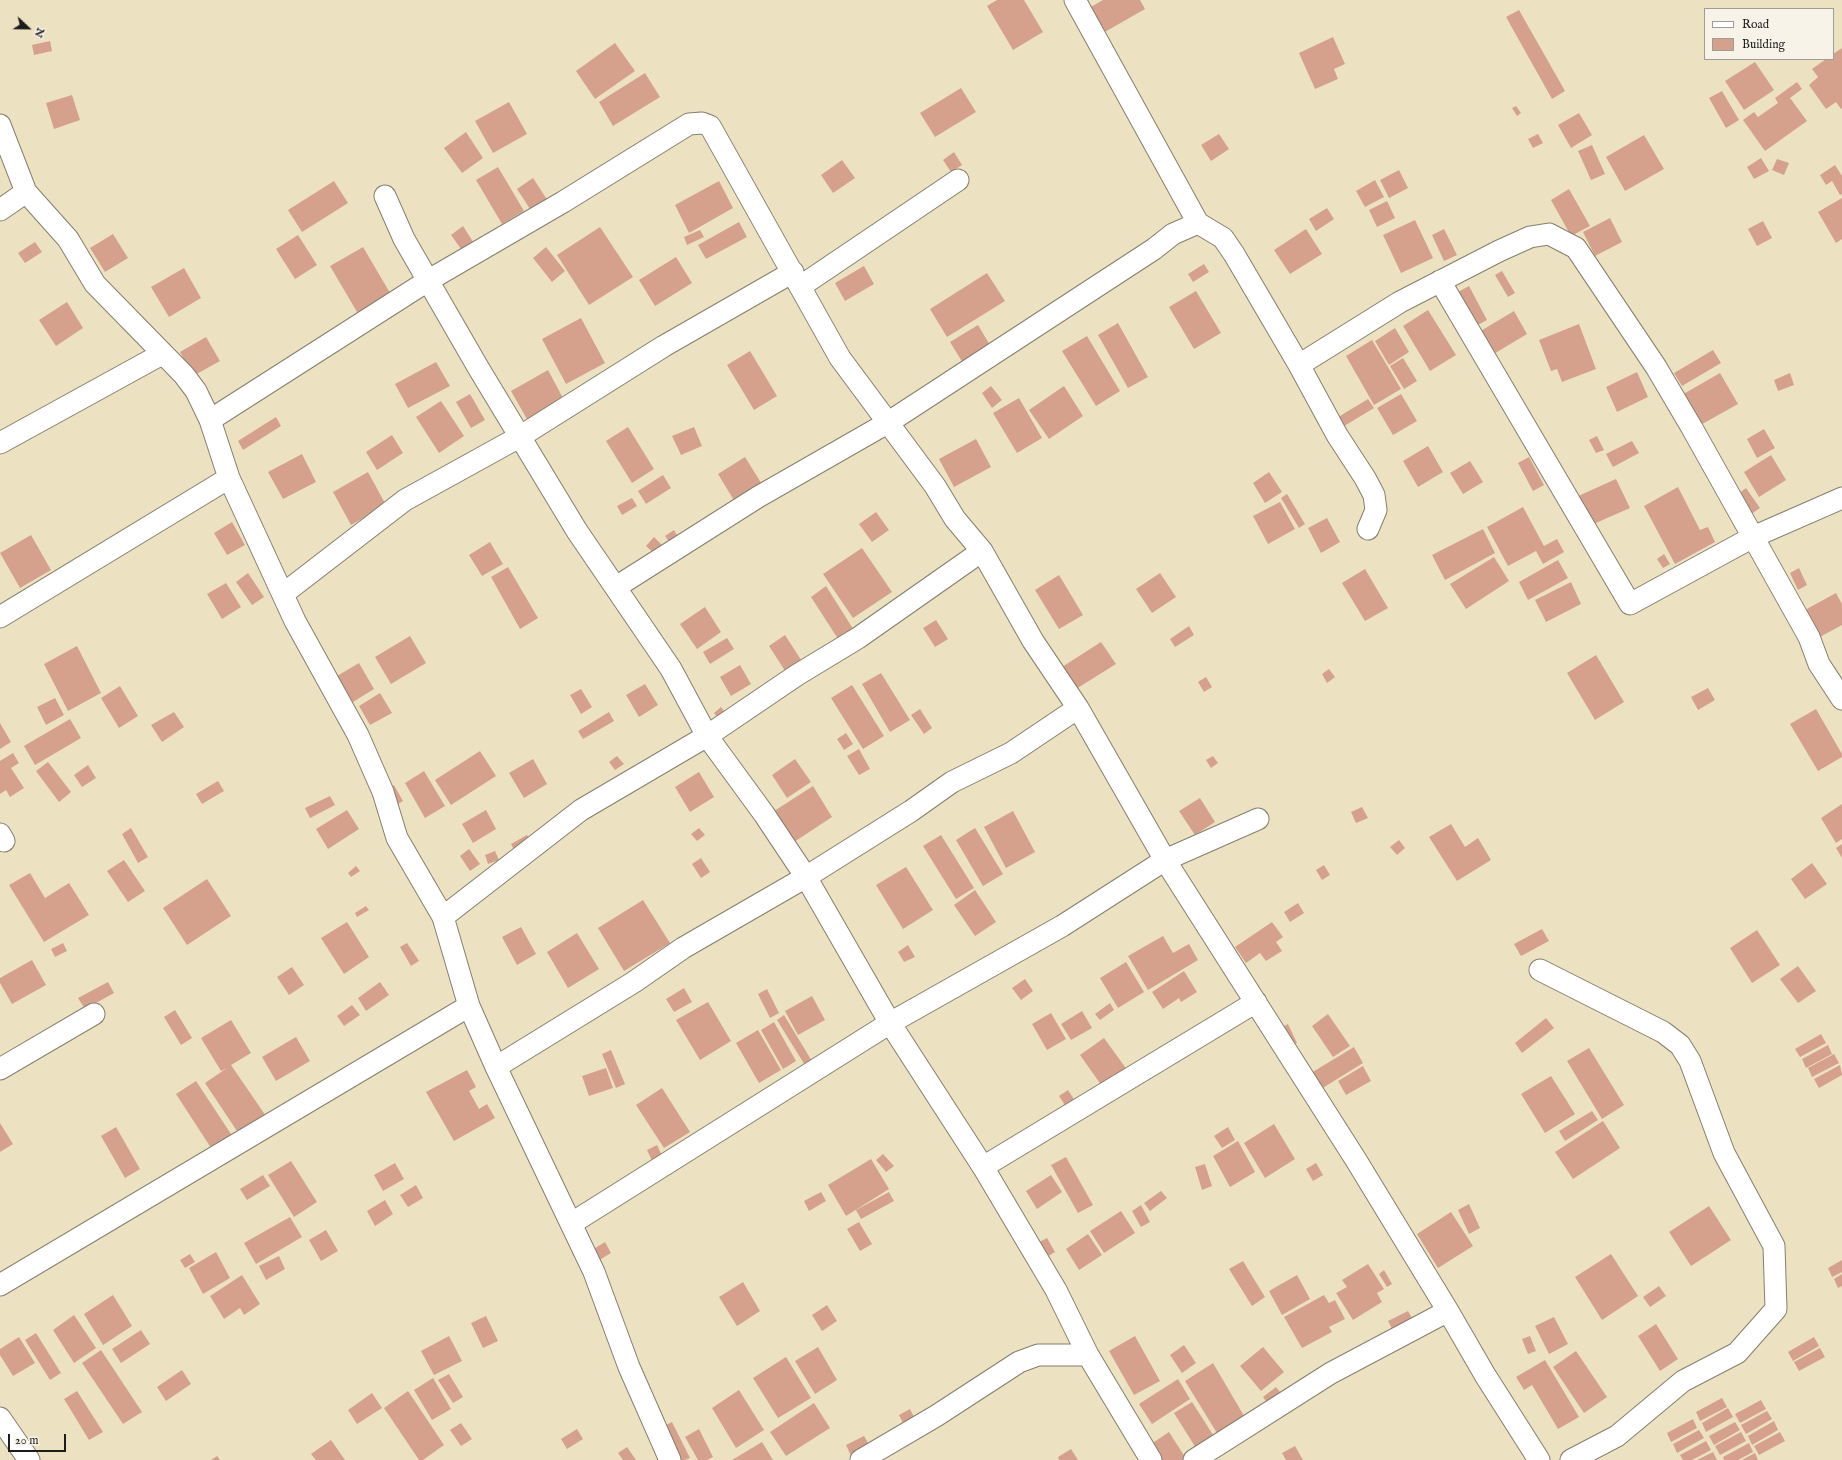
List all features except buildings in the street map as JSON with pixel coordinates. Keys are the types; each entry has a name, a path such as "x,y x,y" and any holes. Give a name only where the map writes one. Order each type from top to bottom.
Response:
{"street":[{"path":"1075,0 1198,223 1223,238 1234,254 1299,365 1337,435 1365,478 1374,495 1376,510 1368,529"},
{"path":"210,420 429,280 563,202 689,124 702,123 710,126 840,358 889,422 935,486 955,519 982,551 1033,641 1078,708 1165,860 1256,1002 1448,1311 1485,1375 1539,1460"},
{"path":"0,125 26,192 68,239 78,258 95,284 184,375 196,391 210,420 229,478 284,594 295,621 358,735 383,792 397,838 443,917 469,1006 496,1067 572,1223 594,1272 629,1367 670,1460"},
{"path":"284,594 405,500 521,436 664,346 797,279 958,180"},
{"path":"0,210 26,192"},
{"path":"385,196 404,239 479,369 577,530 671,669 707,736 764,814 806,877 890,1023 983,1167 1056,1290 1088,1354 1151,1460"},
{"path":"616,586 758,497 889,422 1154,249 1174,234 1198,223"},
{"path":"1299,365 1400,302 1530,237 1548,234 1576,248 1656,367 1692,428 1810,637 1819,664 1842,699"},
{"path":"1440,281 1630,604 1753,537 1842,498"},
{"path":"0,443 162,354"},
{"path":"0,617 229,478"},
{"path":"443,917 581,810 707,736 797,675 858,638 982,551"},
{"path":"496,1067 634,982 683,948 806,877 911,811 952,782 1011,752 1078,708"},
{"path":"572,1223 890,1023 1062,926 1165,860 1258,819"},
{"path":"1540,970 1663,1032 1680,1046 1690,1061 1724,1153 1774,1246 1776,1309 1737,1353 1683,1381 1617,1436 1572,1460"},
{"path":"983,1167 1256,1002"},
{"path":"0,1285 469,1006"},
{"path":"0,1069 94,1014"},
{"path":"1194,1460 1331,1373 1448,1311"},
{"path":"861,1460 936,1416 1019,1362 1038,1355 1088,1354"},
{"path":"0,1418 30,1460"}]}
